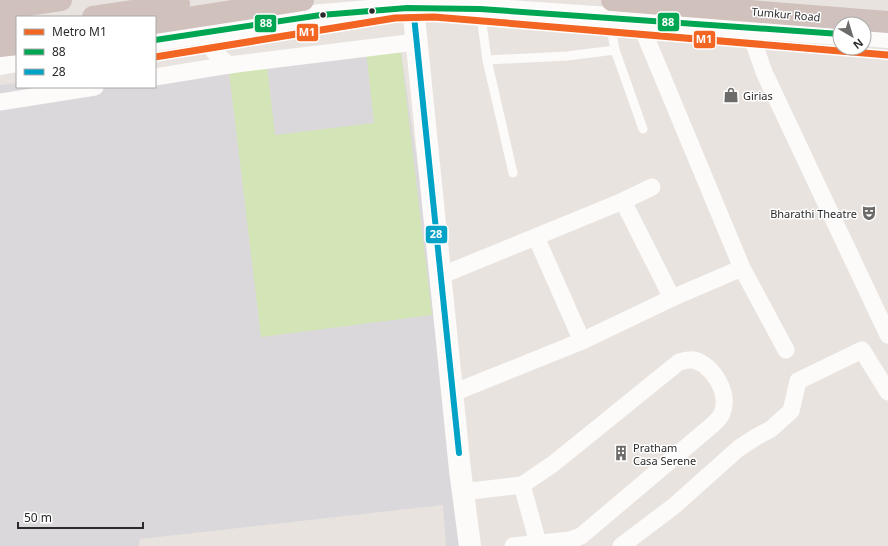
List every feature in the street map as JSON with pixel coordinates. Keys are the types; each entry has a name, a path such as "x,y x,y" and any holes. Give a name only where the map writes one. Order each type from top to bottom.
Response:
{"highway":[{"path":"0,9 61,0"},
{"path":"100,16 208,0"},
{"path":"156,23 303,0"},
{"path":"744,0 888,14"},
{"name":"Tumkur Road","path":"622,10 888,22"},
{"path":"0,31 16,28"},
{"path":"0,46 16,44"}],"street":[{"path":"412,6 452,393 470,546"},
{"path":"156,40 321,15 412,6 480,10 622,10 748,27 832,33"},
{"path":"622,10 742,268 786,350"},
{"path":"748,27 764,72 888,335"},
{"path":"207,32 211,48 216,55 229,65"},
{"path":"872,36 888,37"},
{"path":"156,77 229,65 416,42"},
{"path":"0,64 16,61"},
{"path":"0,102 89,88"},
{"path":"440,276 623,201 652,187"},
{"path":"623,201 672,298"},
{"path":"536,237 582,341"},
{"path":"452,393 582,341 672,298 742,268"},
{"path":"621,546 674,506 739,448 771,429 791,411 798,381 862,350 888,392"},
{"path":"463,492 522,485 553,464 679,362 694,360 703,365 718,378 724,398 722,414 710,427 580,536 570,540 513,546"},
{"path":"522,485 538,543"}],"lane":[{"path":"480,10 487,60 513,173"},
{"path":"622,10 615,50 643,129"},
{"path":"487,60 567,56 615,50"}],"shaded area":[{"path":"400,45 473,546 446,546 443,505 140,539 139,546 0,546 0,85 16,83 16,88 156,88 156,70"}],"green space":[{"path":"400,45 432,315 261,337 228,63 266,58 275,135 374,123 366,50"}],"metro line":[{"name":"M1","path":"156,57 395,18 434,17 888,55"}],"transit line":[{"name":"88","path":"156,40 321,15 407,8 480,9 832,33"},
{"name":"28","path":"414,16 459,453"}],"place":[{"name":"Girias","path":"731,95"},
{"name":"Bharathi Theatre","path":"869,213"},
{"name":"Pratham Casa Serene","path":"621,453"}]}
